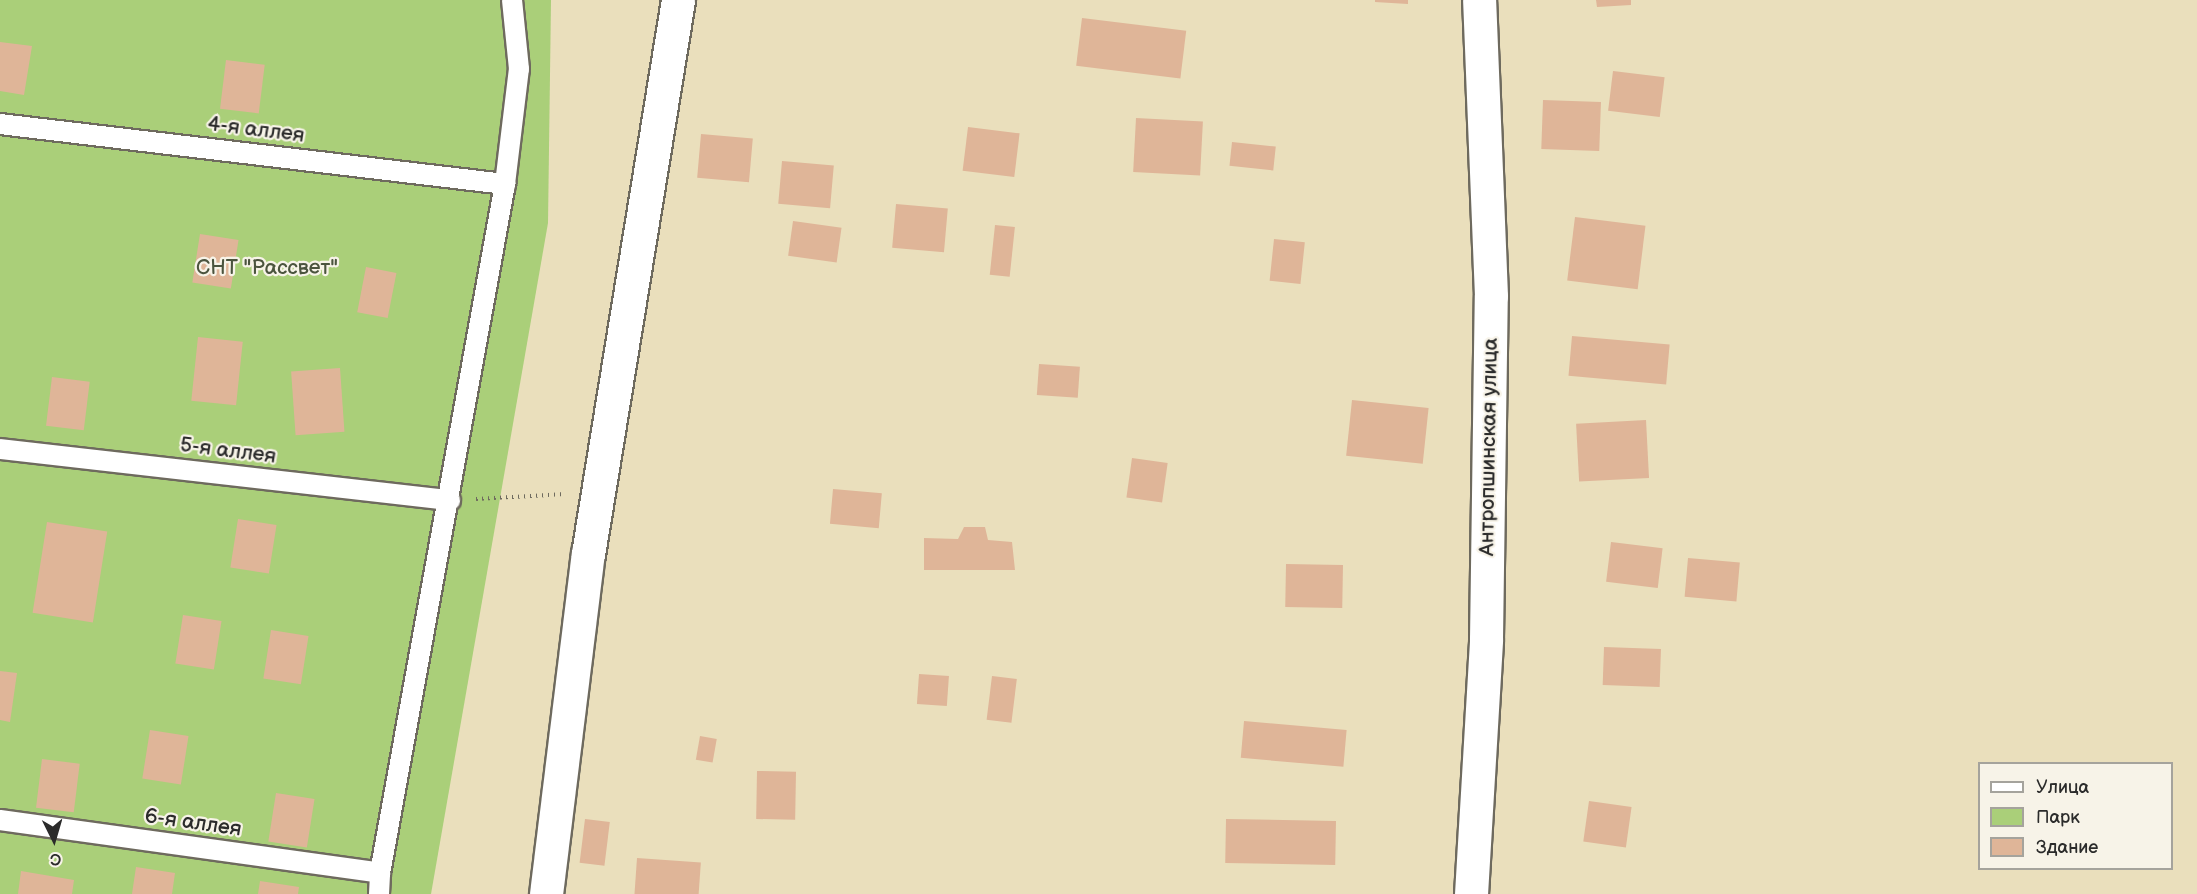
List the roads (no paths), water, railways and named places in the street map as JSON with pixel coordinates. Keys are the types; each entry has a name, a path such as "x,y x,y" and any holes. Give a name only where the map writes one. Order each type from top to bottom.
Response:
{"street":[{"path":"546,894 598,492 678,0"},
{"name":"Антропшинская улица","path":"1471,894 1486,639 1491,296 1479,0"}],"lane":[{"path":"379,894 380,873 450,500 505,184 519,69 512,0"},
{"name":"4-я аллея","path":"0,124 505,184"},
{"name":"5-я аллея","path":"0,449 450,500"},
{"name":"6-я аллея","path":"0,820 380,873"}],"park label":[{"name":"СНТ \"Рассвет\"","path":"267,268"}]}
